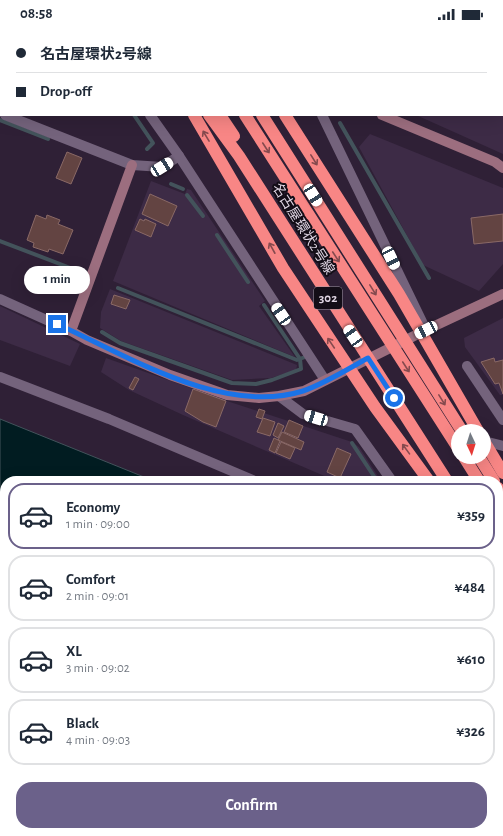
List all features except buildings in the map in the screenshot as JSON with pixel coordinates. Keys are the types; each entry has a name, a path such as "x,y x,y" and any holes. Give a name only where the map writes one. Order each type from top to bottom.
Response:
{"highway":[{"path":"195,116 292,282 375,407 425,476"},
{"name":"名古屋環状2号線","path":"210,116 239,156 444,476"},
{"path":"221,116 451,476"},
{"path":"246,116 451,437"},
{"name":"名古屋環状2号線","path":"263,116 458,424"},
{"path":"286,116 399,294 474,424"},
{"path":"491,453 503,473"},
{"path":"468,464 476,476"},
{"path":"483,464 491,476"}],"street":[{"path":"8,116 132,165 162,167 179,156"},
{"path":"151,116 179,156 325,380"},
{"path":"322,116 426,330"},
{"path":"385,116 495,162 503,168"},
{"path":"71,331 132,165"},
{"path":"0,299 71,331 87,340 170,375 227,395 259,398 304,391 368,358 503,294"},
{"path":"467,366 503,420"},
{"path":"0,377 109,419 243,476"},
{"path":"279,396 303,414 355,430 388,476"},
{"path":"491,443 503,446"}],"shaded area":[{"path":"418,116 503,116 503,154"},
{"path":"370,134 503,188 503,264 479,291 423,265 359,147"},
{"path":"151,181 185,194 187,189 191,190 265,301 259,306 295,357 113,281"},
{"path":"110,289 297,365 296,370 271,378 232,380 121,341 100,328 101,312"},
{"path":"0,306 80,344 70,366 0,340"},
{"path":"503,318 503,395 500,395 465,347 464,338"},
{"path":"106,358 230,402 352,442 359,447 378,476 324,476 129,390 101,372"},
{"path":"0,419 142,476 0,476"}],"waterway":[{"path":"135,116 153,143 147,149"},
{"path":"0,120 48,139"},
{"path":"340,123 429,278"},
{"path":"171,184 183,189"},
{"path":"187,195 203,216"},
{"path":"217,235 248,282"},
{"path":"0,241 73,269"},
{"path":"118,288 297,360 305,357"},
{"path":"102,332 120,343 232,383 256,384 272,380 301,369 300,359 264,305"},
{"path":"352,443 374,476"}],"route":[{"path":"57,324 87,340 170,375 227,395 259,398 304,391 368,358 394,398"}]}
